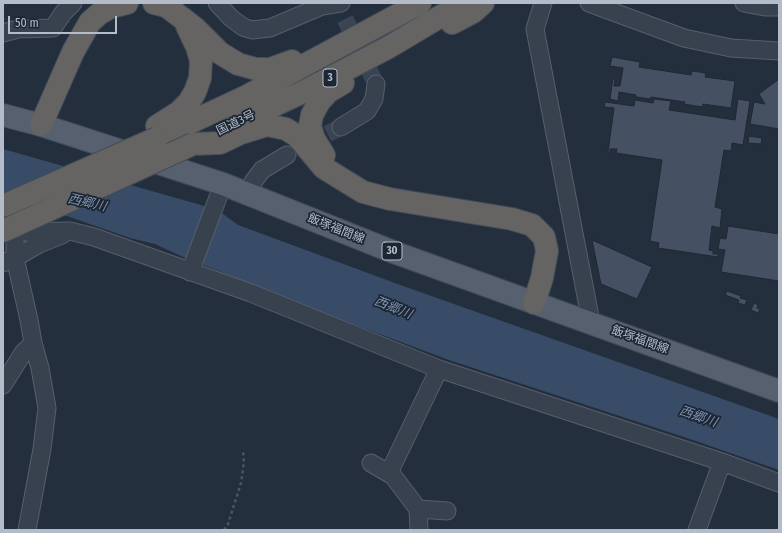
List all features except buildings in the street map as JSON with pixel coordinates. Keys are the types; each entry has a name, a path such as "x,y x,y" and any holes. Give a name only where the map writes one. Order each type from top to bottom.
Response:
{"highway":[{"path":"41,126 73,52 90,22 99,14 111,7 127,3"},
{"path":"154,3 166,6 182,18 196,29 220,53 238,64 256,69 270,69 299,58 403,3"},
{"name":"国道3号","path":"3,206 152,135 247,96 420,3"},
{"name":"国道3号","path":"7,229 194,144 254,114 305,92 388,47 462,3"},
{"path":"347,183 323,154 314,139 310,126 312,115 319,102 328,92 473,12 483,3"},
{"path":"3,197 109,148 152,135 189,102 195,92 200,78 200,61 197,47 182,18"},
{"path":"194,144 220,143 241,133 267,125 286,129 297,136 324,168 363,192 390,199 512,219 532,225 544,237 547,252 542,278 534,303"}],"main road":[{"name":"飯塚福間線","path":"3,115 223,184 396,253 779,391"}],"street":[{"path":"3,32 18,29 53,28 63,13 73,3"},
{"path":"217,3 231,18 243,27 252,30 270,28 322,6 342,8"},
{"path":"543,3 535,30 591,322"},
{"path":"588,3 684,38 731,48 779,51"},
{"path":"744,3 779,7"},
{"path":"342,127 367,111 374,98 376,84"},
{"path":"247,194 253,182 262,170 287,155"},
{"path":"190,272 223,184"},
{"path":"27,530 42,449 46,408 40,368 33,343 30,320 9,261 7,229 70,231 94,237 251,293 439,369 722,462 779,483"},
{"path":"9,261 39,244 70,231"},
{"path":"3,385 23,353 33,343"},
{"path":"389,473 439,369"},
{"path":"697,530 722,462"},
{"path":"371,463 393,476 418,509 419,530"},
{"path":"418,509 447,511"}],"path":[{"path":"224,530 228,524 241,483 244,462 243,451"}],"water":[{"name":"西郷川","path":"3,149 201,205 223,214 238,225 403,286 779,419 779,470 696,441 449,360 342,320 181,256 155,244 130,238 67,216 3,204"}],"tunnel":[{"path":"345,19 376,84"},
{"path":"305,145 341,127"}]}
